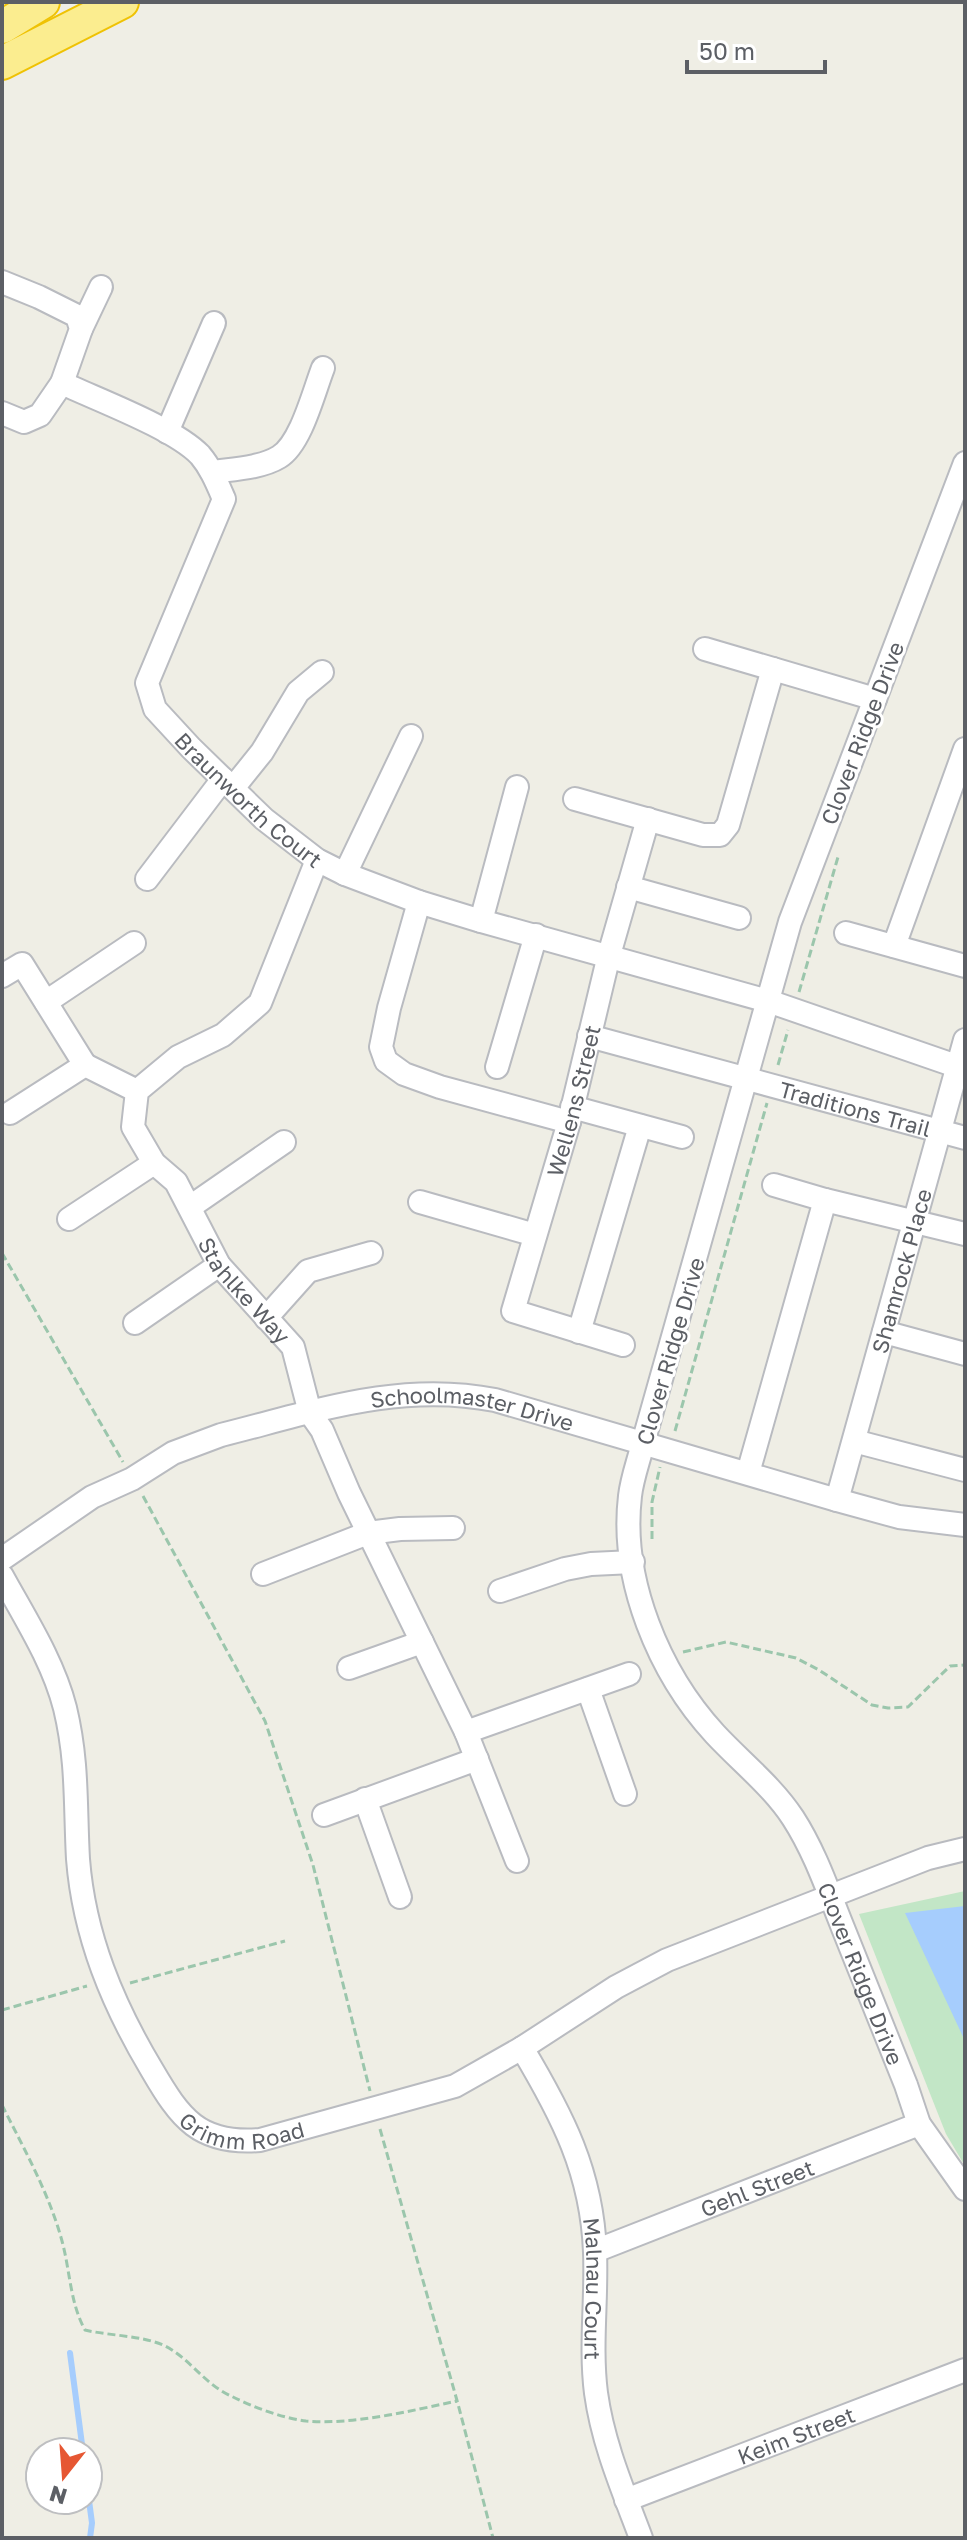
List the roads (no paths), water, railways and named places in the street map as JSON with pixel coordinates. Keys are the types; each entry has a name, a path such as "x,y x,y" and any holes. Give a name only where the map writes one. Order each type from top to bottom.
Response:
{"highway":[{"path":"2,27 43,2"},
{"path":"2,63 122,2"}],"street":[{"path":"2,282 77,316 81,329"},
{"path":"2,413 24,422 40,415 62,383 81,329 101,287"},
{"path":"167,432 214,323"},
{"path":"62,383 167,432 198,453 212,472 251,466 280,457 295,440 323,368"},
{"name":"Clover Ridge Drive","path":"965,463 790,922 643,1443 630,1495 629,1536 649,1630 666,1666 697,1713 767,1786 792,1817 814,1855 919,2124 965,2189"},
{"name":"Braunworth Court","path":"212,472 224,499 147,683 155,709 264,819 317,860 419,902 768,1001 962,1068"},
{"path":"705,649 875,699"},
{"path":"575,799 703,835 720,835 728,825 773,669"},
{"path":"147,879 228,784 262,752 298,692 322,672"},
{"path":"345,874 411,736"},
{"path":"894,946 965,749"},
{"path":"481,921 517,787"},
{"name":"Wellens Street","path":"579,1332 513,1311 570,1115 609,955 648,819"},
{"path":"2,976 22,964 85,1065 137,1091 178,1057 223,1035 260,1003 317,860"},
{"path":"628,887 739,918"},
{"path":"419,902 389,1008 381,1047 386,1061 404,1074 440,1087 682,1137"},
{"path":"846,933 965,966"},
{"path":"497,1067 536,935"},
{"path":"46,1002 134,943"},
{"path":"589,1036 746,1079"},
{"name":"Shamrock Place","path":"837,1500 940,1131 962,1068 965,1040"},
{"path":"10,1113 85,1065"},
{"name":"Traditions Trail","path":"746,1079 965,1138"},
{"name":"Stahlke Way","path":"137,1091 133,1127 154,1163 176,1182 219,1265 293,1347 310,1413 322,1430 368,1533 466,1732 517,1861"},
{"path":"623,1345 579,1332 640,1126"},
{"path":"190,1207 284,1142"},
{"path":"69,1219 154,1163"},
{"path":"774,1185 965,1234"},
{"path":"748,1473 825,1200"},
{"path":"420,1202 535,1235"},
{"path":"266,1318 308,1271 371,1253"},
{"path":"135,1323 219,1265"},
{"path":"884,1332 965,1354"},
{"name":"Schoolmaster Drive","path":"2,1559 92,1497 132,1479 193,1444 310,1413 400,1394 465,1394 495,1400 899,1517 965,1525"},
{"path":"854,1441 965,1470"},
{"path":"263,1574 368,1533 453,1528"},
{"path":"500,1591 565,1569 633,1562"},
{"name":"Grimm Road","path":"2,1576 38,1641 64,1705 73,1746 81,1876 88,1921 107,1985 128,2030 171,2103 184,2119 218,2138 240,2142 260,2140 455,2086 522,2048 616,1987 667,1960 928,1858 965,1849"},
{"path":"349,1668 422,1642"},
{"path":"466,1732 629,1674"},
{"path":"588,1689 625,1794"},
{"path":"324,1815 477,1759"},
{"path":"365,1799 400,1897"},
{"name":"Malnau Court","path":"522,2048 556,2105 575,2146 586,2189 595,2251 593,2352 596,2391 611,2462 641,2538"},
{"name":"Gehl Street","path":"595,2251 919,2124"},
{"name":"Keim Street","path":"626,2500 965,2370"}],"water":[{"path":"965,1906 965,2041 905,1913"}],"waterway":[{"path":"70,2353 81,2436"},
{"path":"90,2538 91,2516"}]}
